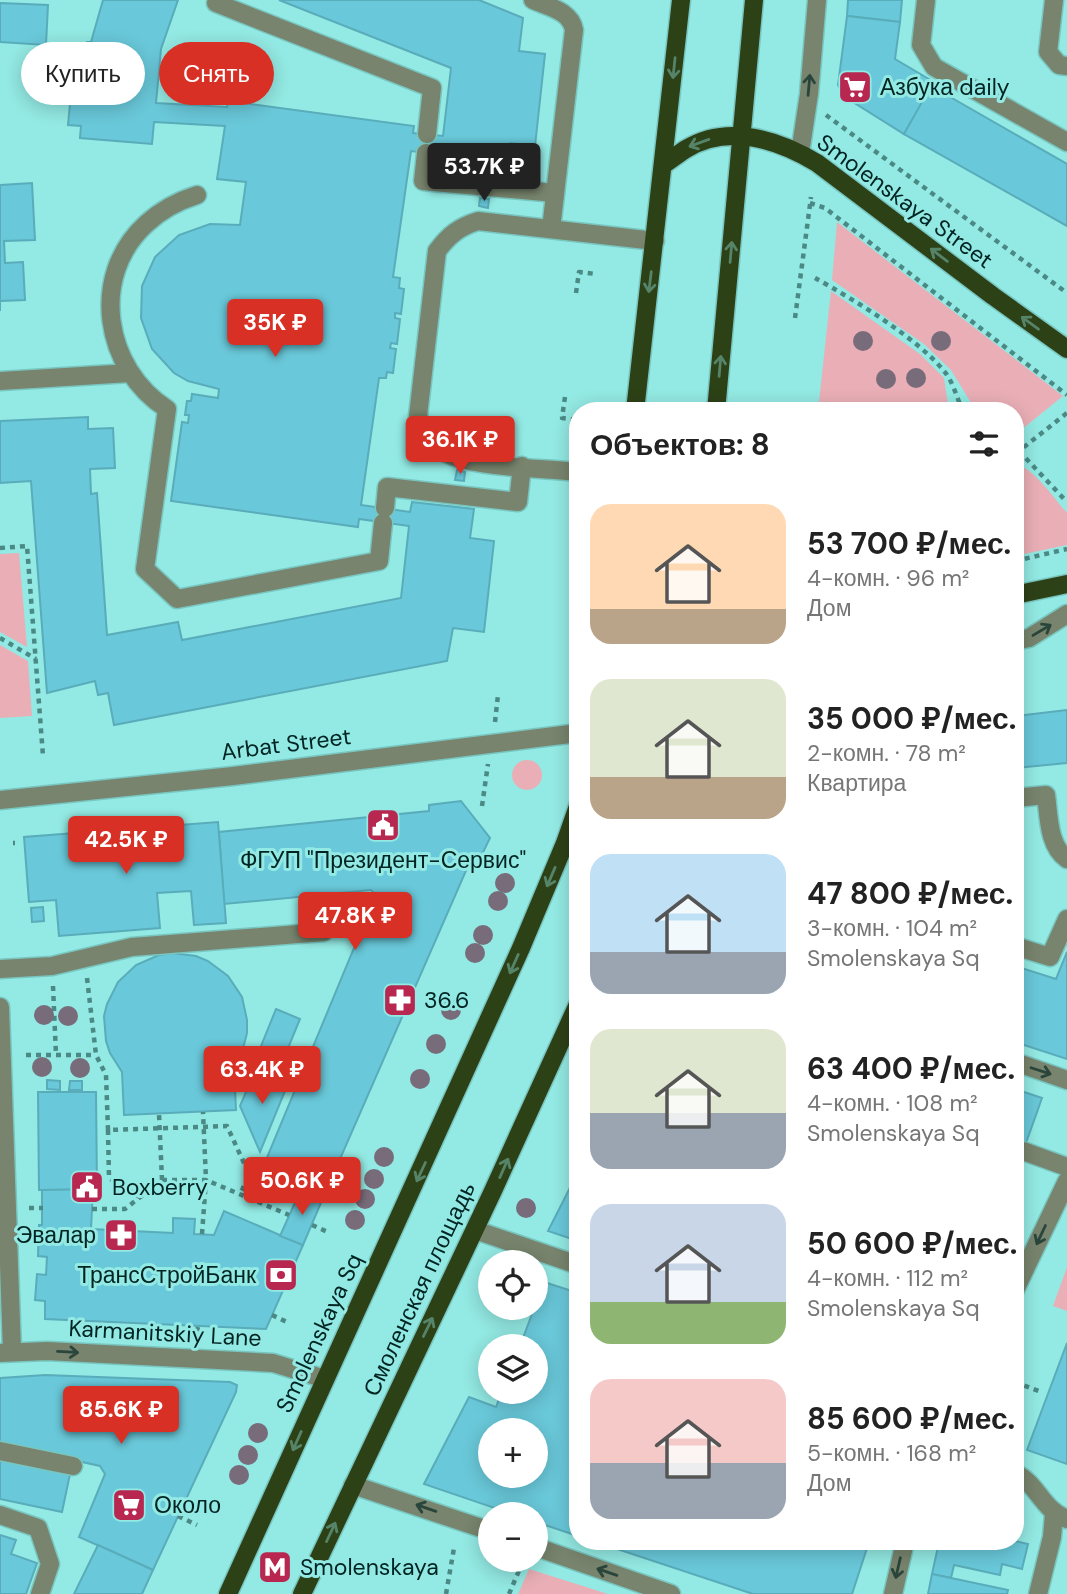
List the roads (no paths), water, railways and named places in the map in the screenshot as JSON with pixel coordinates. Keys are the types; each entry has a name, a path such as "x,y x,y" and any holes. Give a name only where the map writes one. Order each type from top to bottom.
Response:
{"main road":[{"path":"636,402 681,0"},
{"path":"717,402 754,0"},
{"name":"Smolenskaya Street","path":"663,165 688,147 712,138 741,136 766,140 800,153 1067,349"},
{"path":"1024,593 1067,584"},
{"name":"Smolenskaya Sq","path":"228,1594 425,1162 569,832"},
{"name":"Смоленская площадь","path":"302,1594 475,1230 569,1024"}],"street":[{"path":"533,0 564,13 570,18 574,30 551,229"},
{"path":"800,153 809,94 817,0"},
{"path":"926,0 921,45 934,67 1067,142"},
{"path":"1054,0 1048,52 1059,65 1067,66"},
{"path":"216,3 432,88 428,134"},
{"path":"426,153 423,181 555,193"},
{"path":"197,194 177,201 152,218 131,241 114,278 110,318 114,339 130,373 144,391 167,409 145,569 177,600 379,561 387,487 518,502 522,466"},
{"path":"569,471 486,463 452,456 436,446 424,432 418,416 437,251 448,236 462,226 478,221 655,241"},
{"path":"0,381 130,373"},
{"path":"1024,639 1067,614"},
{"name":"Arbat Street","path":"0,800 233,776 569,734"},
{"path":"1024,797 1046,795 1050,831 1062,856 1067,859"},
{"path":"1024,949 1051,957 1067,919"},
{"path":"0,969 52,966 132,947 324,932"},
{"path":"0,1007 6,1352"},
{"path":"1024,1065 1067,1080"},
{"path":"1024,1151 1067,1167"},
{"path":"1024,1271 1067,1181"},
{"path":"475,1230 569,1262"},
{"name":"Karmanitskiy Lane","path":"6,1352 273,1363 325,1379"},
{"path":"0,1451 73,1466"},
{"path":"1024,1477 1060,1516 1038,1594"},
{"path":"353,1485 478,1527"},
{"path":"0,1515 38,1528 50,1564 40,1594"},
{"path":"893,1594 903,1550"},
{"path":"548,1551 671,1594"}],"place":[{"name":"Азбука daily","path":"855,87"},
{"name":"ФГУП \"Президент-Сервис\"","path":"383,825"},
{"name":"36.6","path":"400,1000"},
{"name":"Boxberry","path":"87,1187"},
{"name":"Эвалар","path":"121,1235"},
{"name":"ТрансСтройБанк","path":"281,1275"},
{"name":"Около","path":"129,1505"},
{"name":"Smolenskaya","path":"275,1567"}]}
